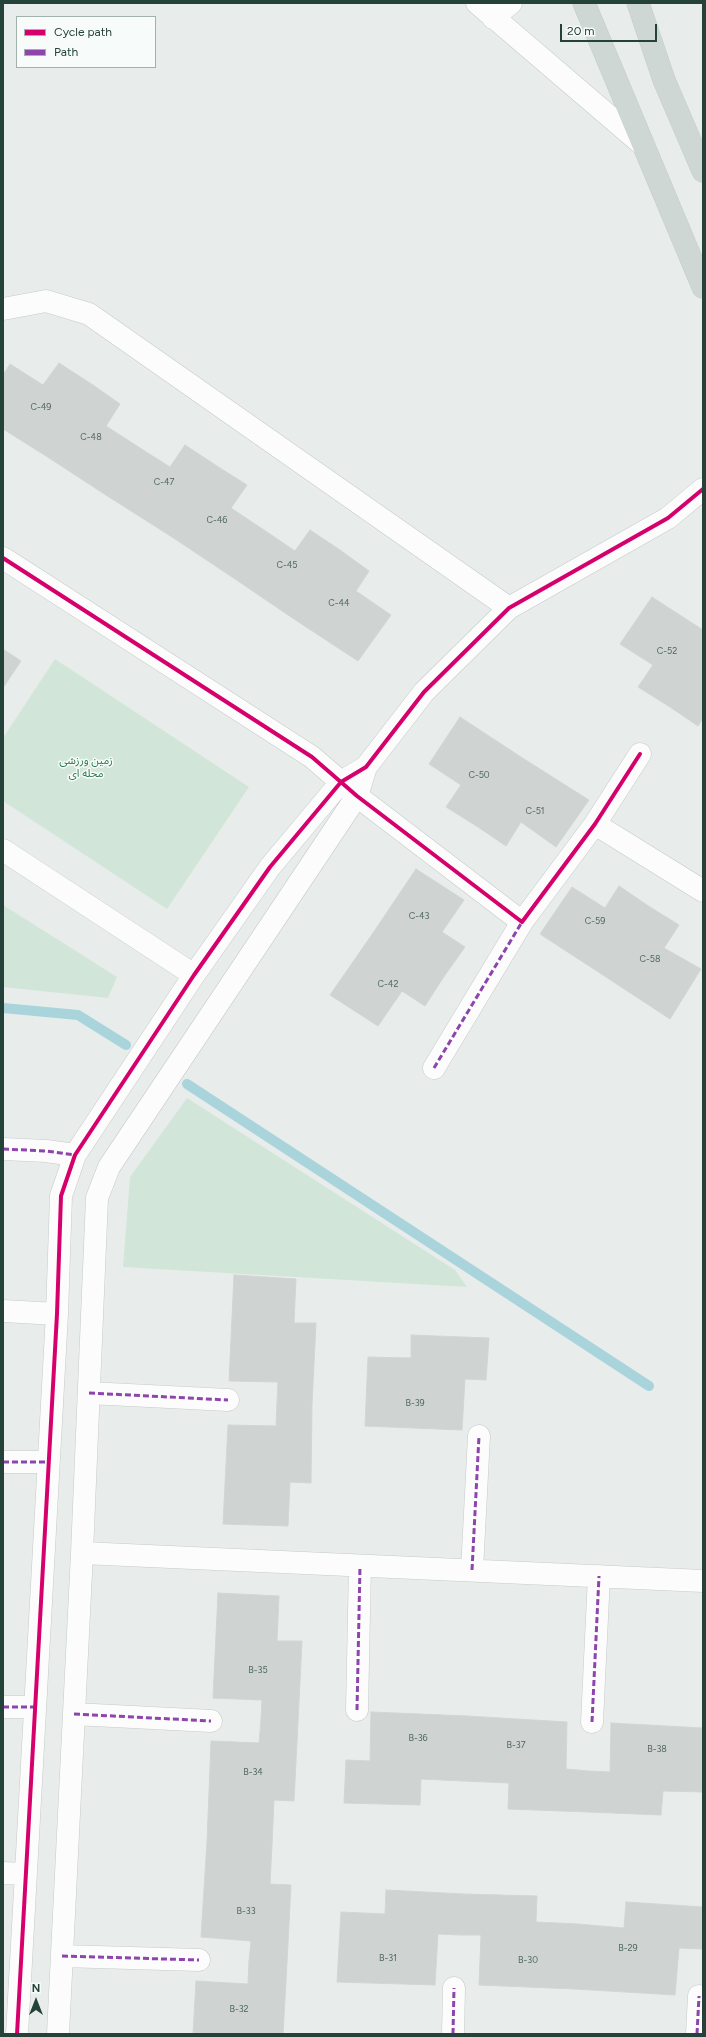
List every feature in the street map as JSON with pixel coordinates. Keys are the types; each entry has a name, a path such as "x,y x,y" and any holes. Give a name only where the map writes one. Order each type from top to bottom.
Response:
{"main road":[{"path":"584,3 703,287"},
{"path":"641,7 664,80 703,171"}],"street":[{"path":"477,3 644,146"},
{"path":"494,18 511,3"},
{"path":"3,309 46,302 89,314 509,608"},
{"path":"58,2034 82,1553 97,1198 109,1167 349,789 424,692 509,608 668,518 703,489"},
{"path":"668,518 703,508"},
{"path":"3,558 312,756 349,789 522,922"},
{"path":"434,1068 522,922 595,824 640,754"},
{"path":"17,2034 57,1314 61,1196 76,1155 194,975 270,867 349,789"},
{"path":"595,824 703,891"},
{"path":"3,850 194,975"},
{"path":"3,1149 46,1151 76,1155"},
{"path":"3,1311 57,1314"},
{"path":"89,1393 228,1400"},
{"path":"472,1570 479,1436"},
{"path":"3,1462 48,1462"},
{"path":"82,1553 703,1581"},
{"path":"357,1710 360,1566"},
{"path":"592,1722 599,1576"},
{"path":"3,1707 34,1707"},
{"path":"74,1714 211,1721"},
{"path":"3,1873 25,1874"},
{"path":"62,1956 199,1960"},
{"path":"453,2034 454,1988"},
{"path":"697,2034 699,1996"}],"green space":[{"name":"زمین ورزشی محله ای","path":"55,659 249,787 167,909 3,801 3,738"},
{"path":"3,905 117,977 108,998 3,987"},
{"path":"187,1098 455,1270 467,1287 123,1267 130,1177"}],"building":[{"path":"59,363 93,385 46,456 3,429 3,375 10,364 43,385"},
{"path":"93,385 120,404 106,426 140,448 109,497 46,456"},
{"path":"185,445 220,468 172,537 109,497 140,448 170,467"},
{"path":"220,468 247,485 231,508 267,532 235,579 172,537"},
{"path":"310,530 340,550 294,619 235,579 267,532 295,551"},
{"path":"340,550 369,571 356,591 391,615 358,661 294,619"},
{"path":"652,597 703,630 703,658 670,707 638,687 653,665 620,644"},
{"path":"3,649 21,661 3,688"},
{"path":"703,658 703,718 698,726 670,707"},
{"path":"460,717 524,759 478,827 446,807 461,785 429,764"},
{"path":"524,759 589,800 556,847 521,822 506,846 478,827"},
{"path":"416,869 464,900 442,932 465,947 443,978 373,933"},
{"path":"619,886 650,907 606,977 540,934 572,887 605,908"},
{"path":"650,907 679,925 664,948 701,969 670,1019 606,977"},
{"path":"373,933 443,978 425,1006 402,991 378,1026 330,995"},
{"path":"234,1275 296,1279 294,1323 316,1323 312,1404 277,1403 278,1382 229,1381"},
{"path":"411,1335 489,1338 486,1380 465,1379 462,1430 365,1426 368,1357 411,1358"},
{"path":"277,1403 312,1404 311,1483 290,1482 288,1526 223,1524 228,1425 276,1426"},
{"path":"218,1593 279,1596 277,1641 302,1641 298,1722 261,1720 262,1700 213,1698"},
{"path":"371,1712 467,1716 463,1781 421,1779 420,1805 344,1803 346,1760 370,1761"},
{"path":"467,1716 567,1722 566,1769 589,1771 588,1812 508,1809 509,1783 463,1781"},
{"path":"261,1720 298,1722 294,1801 274,1800 272,1845 207,1842 211,1741 259,1743"},
{"path":"611,1723 703,1728 703,1792 663,1791 661,1815 588,1812 589,1771 610,1772"},
{"path":"207,1842 272,1845 270,1884 291,1885 287,1963 249,1961 251,1941 201,1937"},
{"path":"386,1890 463,1894 460,1935 438,1934 435,1985 337,1982 341,1912 385,1914"},
{"path":"463,1894 537,1896 536,1922 578,1924 575,1989 479,1985 481,1935 460,1935"},
{"path":"626,1902 703,1907 702,1949 679,1948 675,1995 575,1989 578,1924 624,1928"},
{"path":"249,1961 287,1963 283,2034 193,2034 196,1981 248,1984"}],"waterway":[{"path":"3,1008 78,1015 126,1045"},
{"path":"187,1084 649,1386"}],"marked path":[{"path":"434,1068 522,922"},
{"path":"3,1149 46,1151 75,1155"},
{"path":"89,1393 228,1400"},
{"path":"472,1570 479,1436"},
{"path":"3,1462 48,1462"},
{"path":"357,1710 360,1566"},
{"path":"592,1722 599,1576"},
{"path":"3,1707 34,1707"},
{"path":"74,1714 211,1721"},
{"path":"62,1956 199,1960"},
{"path":"453,2034 454,1988"},
{"path":"697,2034 699,1996"}],"cycle path":[{"path":"17,2034 57,1314 61,1196 75,1155 194,975 270,867 341,782 366,767 424,692 509,608 668,518 703,489"},
{"path":"3,558 312,757 357,796 522,922 595,824 640,754"}]}
